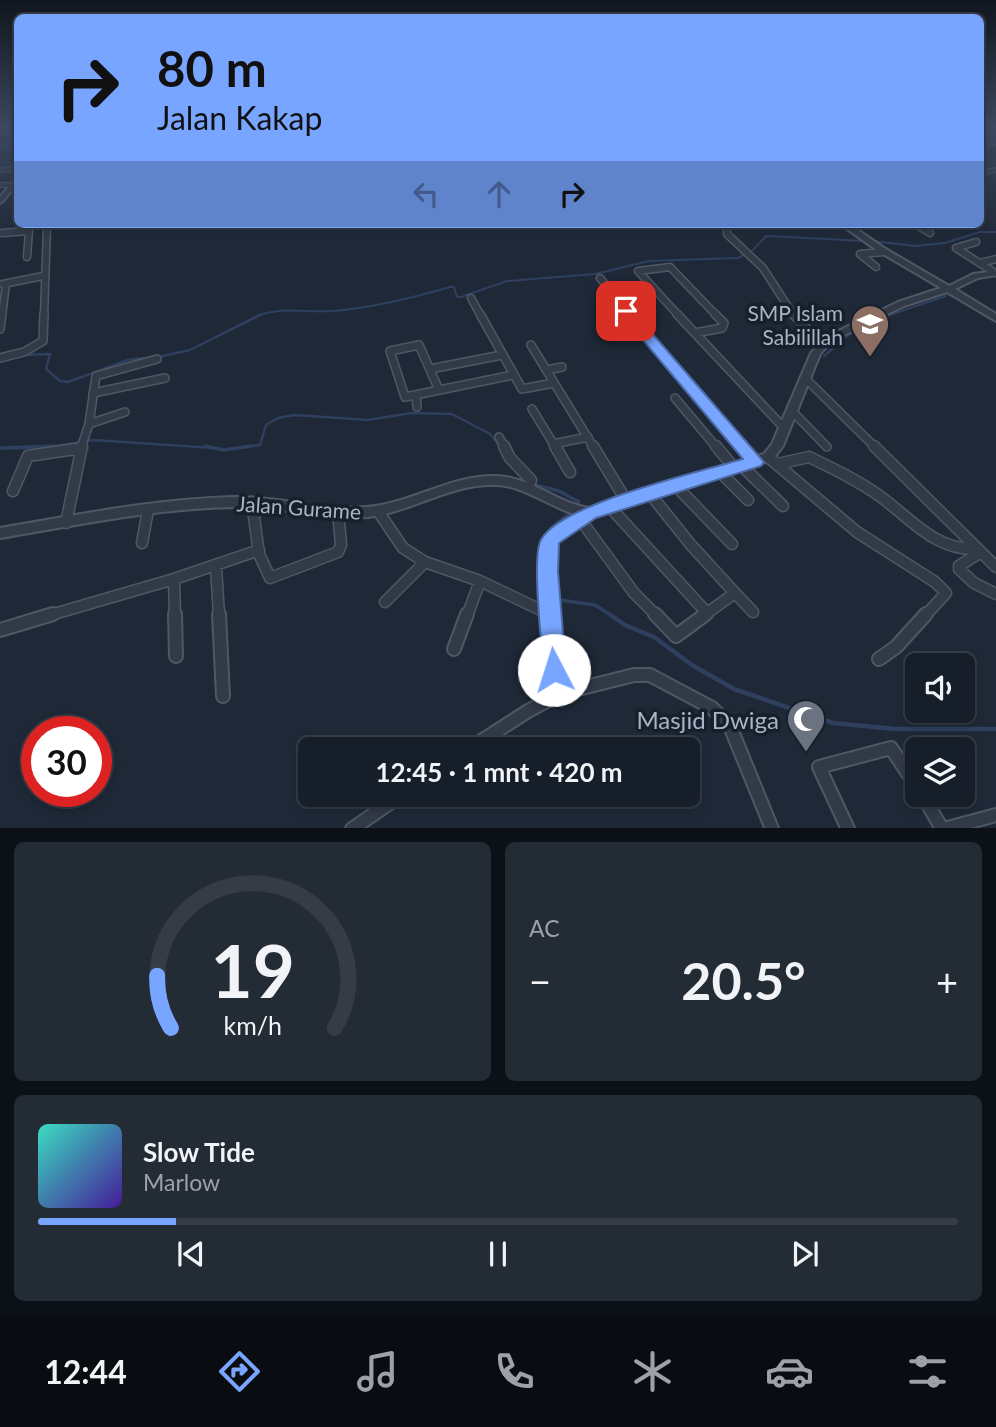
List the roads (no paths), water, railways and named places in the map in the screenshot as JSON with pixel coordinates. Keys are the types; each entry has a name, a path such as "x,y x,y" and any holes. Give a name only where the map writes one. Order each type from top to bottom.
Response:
{"street":[{"path":"0,201 14,182"},
{"path":"0,358 24,352 43,342 43,276 47,228"},
{"path":"726,228 725,231 775,284 796,318 822,345"},
{"path":"849,228 883,252 996,318"},
{"path":"922,228 930,233"},
{"path":"1,235 30,231 26,257"},
{"path":"976,242 956,248 995,273"},
{"path":"876,267 860,254 883,252"},
{"path":"980,263 996,259"},
{"path":"695,333 722,328 724,323 670,267 638,271 695,333 785,429"},
{"path":"773,461 774,452 822,345 843,330 872,316 976,276 995,273"},
{"path":"0,329 3,284 43,276"},
{"path":"600,278 755,462"},
{"path":"948,289 996,324"},
{"path":"471,298 524,390 554,383"},
{"path":"439,390 418,345 390,352 402,394 407,397 513,375"},
{"path":"531,345 627,502"},
{"path":"430,369 502,355"},
{"path":"66,523 98,374 157,359"},
{"path":"547,370 562,367"},
{"path":"93,393 165,378"},
{"path":"807,380 996,568"},
{"path":"416,395 417,407"},
{"path":"676,398 738,467 783,506"},
{"path":"532,409 570,472"},
{"path":"89,424 125,412"},
{"path":"793,412 827,447"},
{"path":"499,437 510,458 530,484"},
{"path":"553,444 588,437"},
{"path":"13,491 27,457 82,444"},
{"path":"562,694 553,658 548,545 577,512 610,507 755,462 803,457 817,461 880,496 941,542 957,549 976,550"},
{"path":"773,461 856,532 934,582 946,593 901,644 879,659"},
{"path":"721,473 748,500"},
{"name":"Jalan Gurame","path":"0,533 216,502 252,502 338,511 378,511 487,480 530,484 577,512"},
{"path":"677,487 732,544"},
{"path":"651,495 691,545 753,612"},
{"path":"252,502 259,550 266,576 270,579 333,555 341,545 338,511"},
{"path":"610,507 707,613"},
{"path":"142,543 148,510"},
{"path":"378,511 403,548 425,562 451,573 550,604"},
{"path":"577,512 634,593 673,634 678,635 735,593"},
{"path":"0,630 174,579 259,550"},
{"path":"976,550 976,555 959,566 959,569 974,583 996,594"},
{"path":"385,602 425,562"},
{"path":"216,566 223,696"},
{"path":"174,579 176,656"},
{"path":"454,649 480,581"},
{"path":"488,737 528,711 562,694 647,674 722,715 736,736 772,828"},
{"path":"848,828 820,774 820,767 891,748 905,767"},
{"path":"352,828 384,807"},
{"path":"930,807 943,828 996,815"}],"waterway":[{"path":"21,229 28,228"},
{"path":"872,241 915,246 945,243 980,232 996,232"},
{"path":"260,315 276,311 363,308 450,287 454,287 457,297 461,297 507,281 595,274 649,261 738,258 753,250 766,236 866,241"},
{"path":"887,316 946,296"},
{"path":"824,356 848,335 891,314"},
{"path":"158,357 190,350 260,315"},
{"path":"23,355 50,354 46,369 60,381 68,382 128,360 152,357"},
{"path":"0,362 10,359"},
{"path":"238,448 260,445 266,425 278,418 294,415 368,420 411,413 452,414 490,434 501,447"},
{"path":"56,446 0,448 46,448 93,440 214,448"},
{"path":"205,446 224,450 251,446"},
{"path":"531,484 559,491 579,502 576,506"},
{"path":"546,542 550,529 572,511"},
{"path":"553,599 595,605 610,615"},
{"path":"610,615 625,625 654,637 692,665 734,689 833,723 896,729 996,729"}],"place":[{"name":"SMP Islam Sabilillah","path":"870,358"},
{"name":"Masjid Dwiga","path":"806,753"}]}
